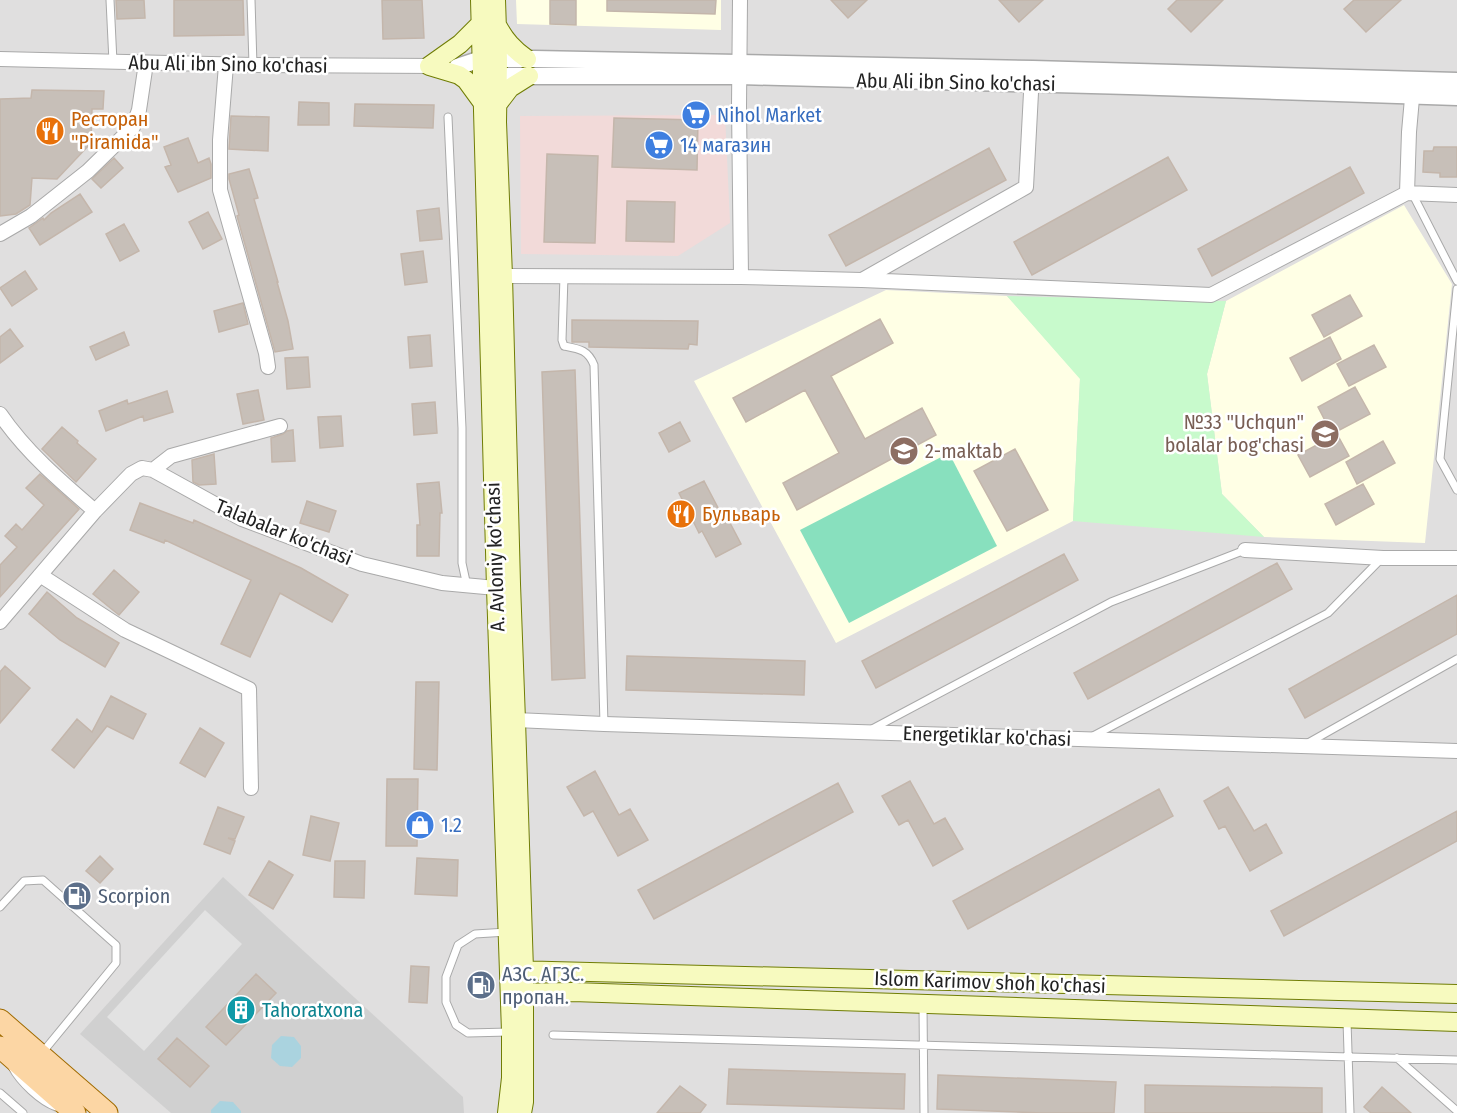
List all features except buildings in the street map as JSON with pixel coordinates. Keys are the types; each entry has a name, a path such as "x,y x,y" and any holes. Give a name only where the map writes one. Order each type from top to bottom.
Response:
{"main road":[{"name":"A. Avloniy ko'chasi","path":"480,0 488,24 496,588 507,932 516,970"},
{"name":"A. Avloniy ko'chasi","path":"488,24 496,0"},
{"path":"488,24 504,38 528,67 510,88 490,103 459,75 429,66 488,24"},
{"name":"A. Avloniy ko'chasi","path":"490,103 503,276 516,720 516,970 524,1102 522,1113"},
{"name":"Islom Karimov shoh ko'chasi","path":"516,970 1457,994"},
{"name":"Islom Karimov shoh ko'chasi","path":"517,993 573,992 1457,1022"},
{"name":"A. Avloniy ko'chasi","path":"507,1113 511,1078 511,1032 517,993"},
{"path":"0,1020 106,1113"},
{"path":"1,1048 73,1113"}],"street":[{"path":"740,0 741,276"},
{"name":"Abu Ali ibn Sino ko'chasi","path":"0,59 226,65 739,70 1032,77 1412,88 1457,97"},
{"path":"0,234 31,216 80,177 133,127 139,110 146,63"},
{"path":"226,65 220,140 220,190 268,367"},
{"path":"862,280 1026,187 1032,77"},
{"name":"Abu Ali ibn Sino ko'chasi","path":"1412,88 1457,81"},
{"path":"1409,193 1412,88"},
{"path":"503,276 741,276 1211,295 1409,193 1457,195"},
{"path":"0,414 13,433 46,469 95,512"},
{"path":"0,622 131,474 142,468 153,470 171,456 280,426"},
{"name":"Talabalar ko'chasi","path":"153,470 242,519 362,564 442,583 496,588"},
{"path":"1245,550 1383,558 1457,558"},
{"path":"40,575 125,630 249,689 252,788"},
{"name":"Energetiklar ko'chasi","path":"516,720 1457,751"}],"lane":[{"path":"110,0 113,62"},
{"path":"251,0 253,65"},
{"path":"448,117 462,428 462,563 467,586"},
{"path":"1409,193 1457,281"},
{"path":"564,276 562,340 564,346 578,348 590,356 594,365 604,724"},
{"path":"1457,289 1440,459 1457,490"},
{"path":"867,732 1111,602 1245,550"},
{"path":"1088,739 1328,613 1383,558"},
{"path":"1304,746 1457,659"},
{"path":"0,907 24,880 43,880 116,945 116,963 40,1055"},
{"path":"507,932 474,934 458,945 446,977 446,1002 456,1025 468,1033 511,1032"},
{"path":"923,1004 924,1113"},
{"path":"1346,1018 1350,1113"},
{"path":"553,1035 1457,1060"},
{"path":"1397,1058 1457,1111"},
{"path":"0,1093 23,1113"}],"shaded area":[{"path":"0,0 1457,0 1457,1113 0,1113"},
{"path":"516,0 721,0 721,30 517,24"},
{"path":"725,115 730,223 678,256 521,254 520,116"},
{"name":"№33 \"Uchqun\" bolalar bog'chasi","path":"1404,205 1452,284 1425,543 1264,537 1222,494 1207,374 1226,301"},
{"name":"2-maktab","path":"886,290 1007,296 1080,378 1073,521 836,643 694,381"},
{"path":"223,877 463,1097 464,1113 171,1113 80,1034"},
{"path":"205,910 242,944 144,1051 107,1017"}],"green space":[{"path":"1007,296 1226,301 1207,374 1222,494 1264,537 1073,521 1080,379"},
{"path":"949,453 997,546 849,623 800,530"}],"water":[{"path":"281,1036 294,1037 301,1046 301,1058 292,1067 280,1066 271,1058 272,1045"},
{"path":"220,1101 233,1102 241,1113 211,1113"}],"place":[{"name":"Nihol Market","path":"696,115"},
{"name":"Ресторан \"Piramida\"","path":"50,131"},
{"name":"14 магазин","path":"659,145"},
{"name":"№33 \"Uchqun\" bolalar bog'chasi","path":"1325,434"},
{"name":"2-maktab","path":"904,451"},
{"name":"Бульварь","path":"681,514"},
{"name":"1.2","path":"420,825"},
{"name":"Scorpion","path":"77,896"},
{"name":"АЗС. АГЗС. пропан.","path":"481,985"},
{"name":"Tahoratxona","path":"241,1010"}]}
